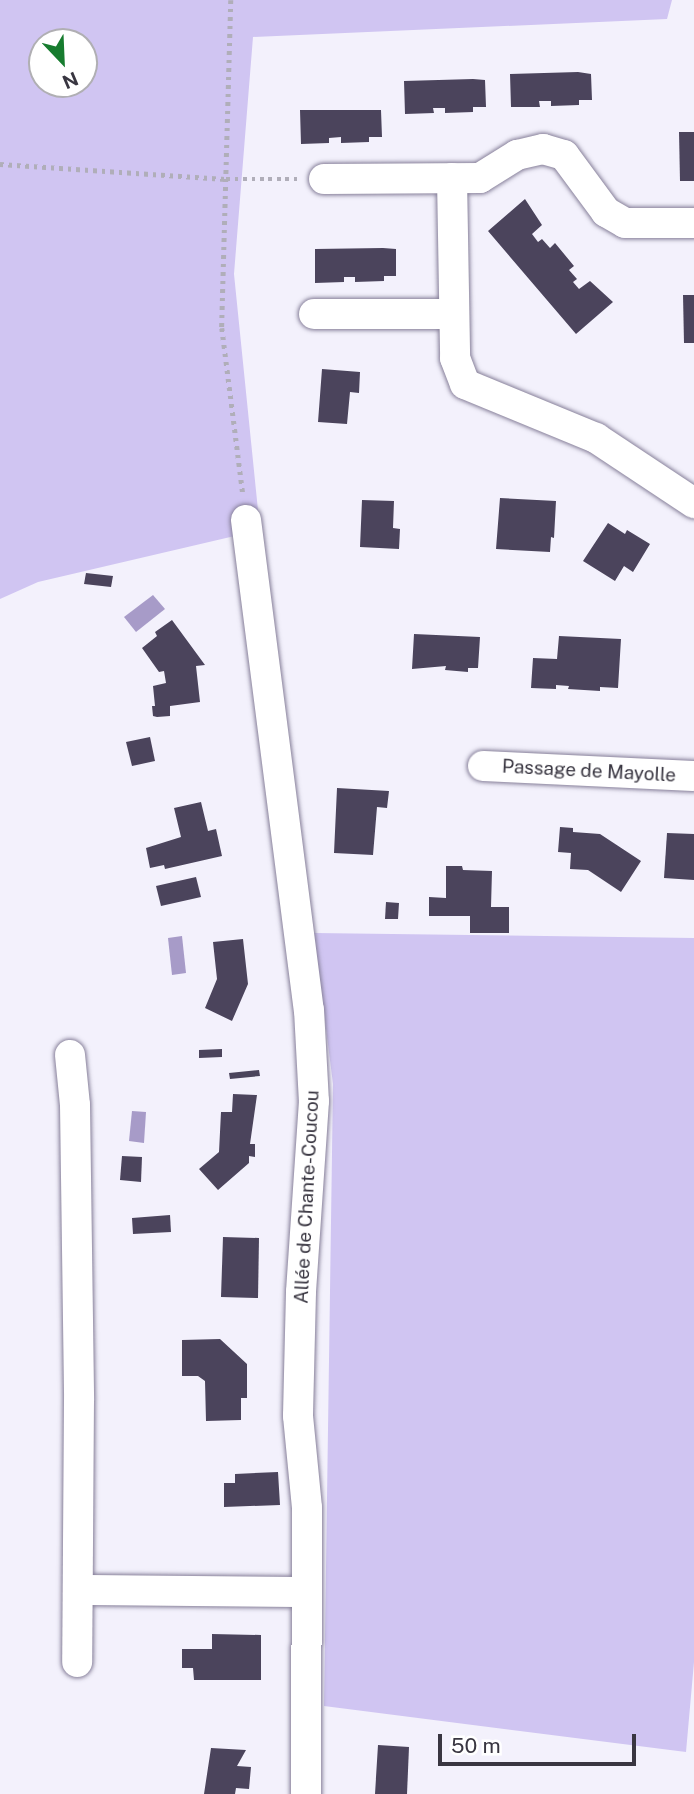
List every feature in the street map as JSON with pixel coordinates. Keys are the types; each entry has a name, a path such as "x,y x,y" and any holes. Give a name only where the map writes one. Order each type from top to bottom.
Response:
{"street":[{"path":"324,179 480,178 517,155 544,149 564,155 606,212 625,223 694,223"},
{"path":"453,178 455,358 465,384 596,438 694,503"},
{"path":"314,314 454,314"},
{"name":"Allée de Chante-Coucou","path":"246,520 298,916 314,1088 309,1210 301,1292 298,1416 307,1508 306,1794"},
{"name":"Passage de Mayolle","path":"483,766 694,776"},
{"path":"70,1055 75,1105 78,1662"},
{"path":"78,1590 307,1592"}],"path":[{"path":"231,0 222,328 246,520"},
{"path":"0,163 226,179 324,179"}],"shaded area":[{"path":"0,0 672,0 667,19 253,37 234,274 260,530 38,582 0,599"},
{"path":"153,595 165,609 136,632 124,617"},
{"path":"314,933 694,938 694,1662 686,1752 324,1706 333,1084"},
{"path":"182,936 186,973 172,975 168,938"},
{"path":"132,1111 146,1112 144,1143 129,1141"}],"building":[{"path":"510,74 591,74 592,100 579,100 579,105 551,106 551,101 539,101 540,107 511,107"},
{"path":"485,80 486,107 473,107 473,112 445,113 445,108 433,108 434,113 405,114 404,81"},
{"path":"300,110 381,110 382,137 369,137 369,142 341,143 341,137 329,138 329,143 301,144"},
{"path":"679,132 694,132 694,181 680,181"},
{"path":"525,199 542,225 532,234 538,242 542,239 550,248 555,243 574,266 569,270 577,279 573,282 579,289 590,281 613,302 576,334 488,231"},
{"path":"315,249 396,249 396,276 384,276 384,281 355,282 355,277 344,277 344,282 315,283"},
{"path":"683,295 694,295 694,343 684,343"},
{"path":"322,369 360,372 359,393 350,392 347,424 318,422"},
{"path":"500,498 556,501 554,538 551,537 550,552 496,549"},
{"path":"362,500 394,501 393,528 400,529 399,549 360,547"},
{"path":"608,523 625,534 627,530 650,544 633,572 624,566 615,581 583,561"},
{"path":"86,573 113,576 111,587 84,584"},
{"path":"172,620 205,665 196,666 200,702 170,706 170,716 157,717 153,716 153,686 166,683 164,671 159,672 142,648 157,636 155,632"},
{"path":"414,634 480,637 478,668 468,668 468,672 445,670 446,666 412,669"},
{"path":"559,636 621,639 618,688 600,687 600,691 568,689 569,686 556,685 556,689 531,688 533,658 557,659"},
{"path":"150,737 155,761 132,766 126,742"},
{"path":"337,788 389,791 387,808 377,807 373,855 334,853"},
{"path":"201,802 208,831 216,829 222,856 165,869 164,865 150,868 146,848 181,837 174,808"},
{"path":"560,827 573,828 573,832 600,834 641,861 621,892 588,870 570,869 571,853 558,852"},
{"path":"667,833 694,834 694,880 664,878"},
{"path":"446,866 462,866 463,870 492,871 491,907 509,907 509,933 470,933 470,916 429,916 429,897 446,898"},
{"path":"196,877 201,897 161,906 156,886"},
{"path":"386,902 399,903 398,919 385,919"},
{"path":"243,939 248,984 232,1021 205,1008 217,979 213,942"},
{"path":"222,1049 222,1057 199,1058 199,1050"},
{"path":"259,1070 260,1076 230,1079 229,1073"},
{"path":"233,1094 257,1095 250,1144 255,1144 255,1157 249,1156 249,1163 218,1190 199,1169 219,1152 221,1112 232,1112"},
{"path":"122,1156 142,1157 141,1182 120,1180"},
{"path":"170,1215 171,1232 133,1234 132,1218"},
{"path":"223,1237 259,1238 258,1298 221,1297"},
{"path":"220,1339 247,1364 247,1398 241,1398 241,1420 206,1421 205,1381 198,1376 182,1376 182,1340"},
{"path":"278,1472 280,1505 224,1507 224,1483 235,1483 235,1474"},
{"path":"212,1634 261,1635 261,1680 194,1680 193,1668 182,1668 182,1649 212,1649"},
{"path":"378,1745 409,1747 407,1794 375,1794"},
{"path":"211,1748 246,1750 237,1766 251,1767 249,1789 236,1788 235,1794 204,1794"}]}
